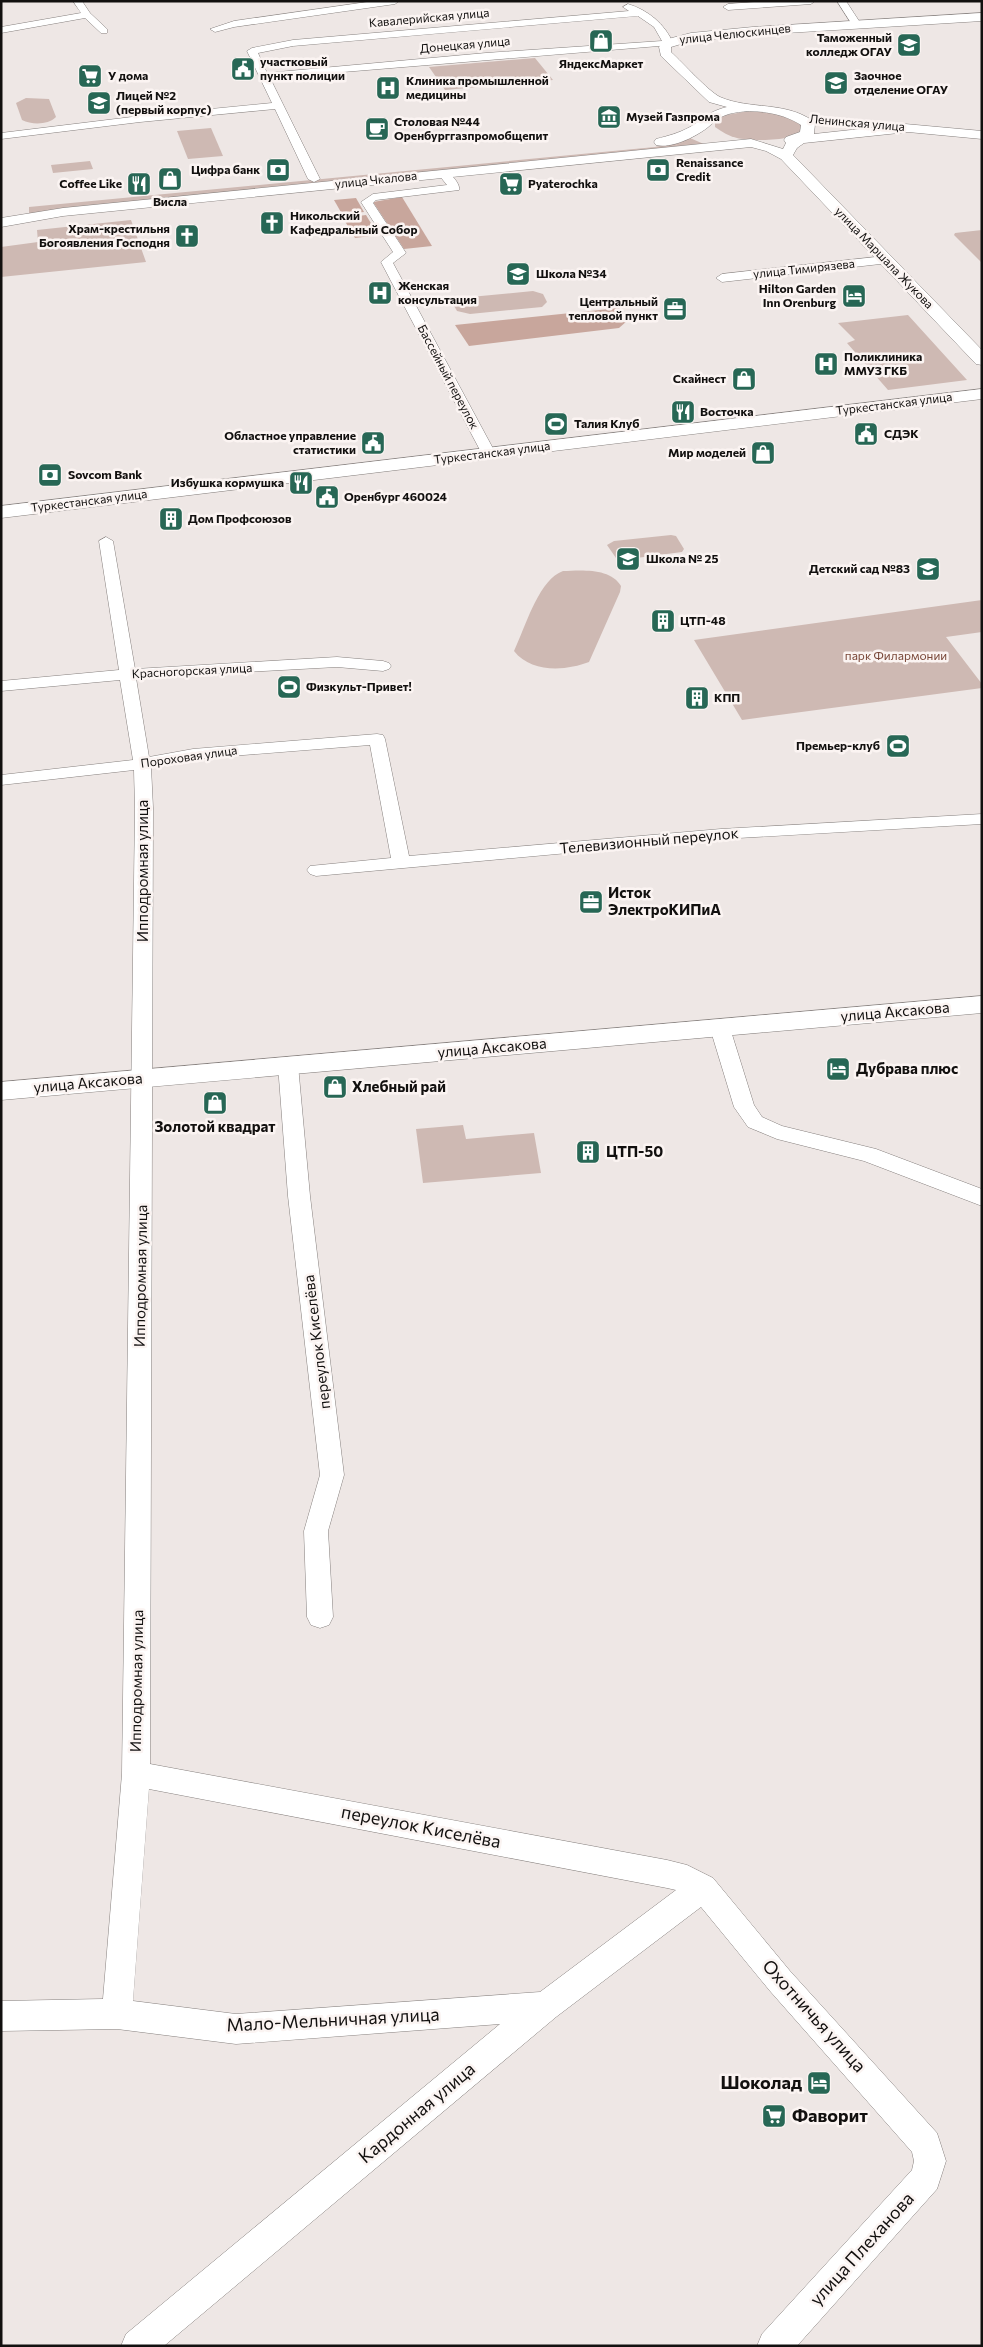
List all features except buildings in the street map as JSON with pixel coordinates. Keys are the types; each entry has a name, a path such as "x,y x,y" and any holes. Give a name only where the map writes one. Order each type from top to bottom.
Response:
{"main road":[{"name":"улица Челюскинцев","path":"668,43 691,37 856,24 982,17"},
{"path":"668,43 664,47 665,53 714,99 753,109"},
{"path":"708,120 714,99"},
{"name":"Ленинская улица","path":"753,109 782,111 803,118 839,124 982,134"},
{"name":"улица Чкалова","path":"1,223 14,214 11,206 113,199 642,145 678,138 708,120 729,111 753,109"},
{"path":"786,156 791,146 802,138 809,129 808,124 803,118"},
{"name":"улица Маршала Жукова","path":"708,120 714,133 771,148 786,156 982,360"},
{"name":"Ленинская улица","path":"750,143 911,128"},
{"name":"улица Чкалова","path":"1,223 63,212 750,143"},
{"name":"Туркестанская улица","path":"3,512 982,394"},
{"path":"1,491 3,512"},
{"name":"улица Аксакова","path":"1,1091 982,1004"}],"street":[{"path":"77,1 87,15 104,31"},
{"path":"314,179 252,51 325,6 340,1"},
{"path":"317,12 395,1"},
{"path":"619,1 646,16 665,36 668,43"},
{"path":"728,7 811,1"},
{"path":"841,1 856,24"},
{"name":"Кавалерийская улица","path":"281,32 295,42 468,31 639,13"},
{"path":"1,30 87,15"},
{"path":"214,29 234,24 281,32"},
{"name":"Донецкая улица","path":"264,76 483,52 668,43"},
{"path":"1,136 140,119 278,106"},
{"name":"Бассейный переулок","path":"444,174 455,188 373,197 367,202 400,253 387,262 490,454"},
{"name":"улица Тимирязева","path":"722,278 885,260"},
{"name":"Ипподромная улица","path":"106,541 142,764 143,1078 136,1774 117,2014"},
{"name":"Красногорская улица","path":"1,686 128,674 337,662 383,666"},
{"name":"Пороховая улица","path":"1,780 142,764 194,754 377,739 401,862"},
{"name":"Телевизионный переулок","path":"316,870 721,834 982,819"},
{"path":"720,1028 744,1107 755,1122 777,1132 869,1154 982,1198"},
{"name":"переулок Киселёва","path":"288,1065 299,1196 332,1475 316,1531 320,1617"},
{"name":"переулок Киселёва","path":"136,1774 667,1874 687,1879 703,1888"},
{"name":"Кардонная улица","path":"138,2346 545,2006 703,1888"},
{"name":"Охотничья улица","path":"703,1888 780,1980 926,2144"},
{"name":"Мало-Мельничная улица","path":"1,2016 117,2014 236,2029 545,2006"},
{"name":"улица Плеханова","path":"774,2346 926,2178 930,2161 926,2144"}],"green space":[{"path":"535,58 553,80 445,90 429,67"},
{"path":"26,98 49,99 56,117 49,122 40,123 30,123 22,120 16,103"},
{"path":"749,111 784,116 802,126 799,132 793,135 774,140 737,138 715,127 715,120 721,116"},
{"path":"211,128 223,156 188,159 177,131"},
{"path":"690,138 706,145 29,214 29,207 655,147"},
{"path":"90,161 93,169 53,173 51,165"},
{"path":"131,220 146,262 1,277 1,247 38,242 37,230"},
{"path":"982,230 982,263 954,235 955,233"},
{"path":"533,291 543,294 547,302 542,307 470,314 457,311 453,304 460,298"},
{"path":"908,315 967,380 888,390 847,343 855,340 838,323"},
{"path":"676,536 684,549 682,552 621,560 616,558 607,545 614,541"},
{"path":"563,571 595,571 603,573 616,580 621,586 620,592 589,662 560,668 539,667 521,658 514,651 541,592 555,576"},
{"name":"парк Филармонии","path":"982,600 982,632 946,637 982,684 982,688 742,720 694,640"},
{"path":"463,1125 466,1139 534,1133 541,1173 423,1183 416,1129"}],"shaded area":[{"path":"402,197 432,246 404,249 373,202"},
{"path":"356,198 364,212 342,214 334,200"},
{"path":"366,215 378,235 355,238 343,218"},
{"path":"619,308 627,321 619,328 469,346 455,325"}],"place":[{"name":"ЯндексМаркет","path":"601,41"},
{"name":"Таможенный колледж ОГАУ","path":"909,45"},
{"name":"участковый пункт полиции","path":"243,69"},
{"name":"У дома","path":"90,76"},
{"name":"Заочное отделение ОГАУ","path":"836,83"},
{"name":"Клиника промышленной медицины","path":"388,88"},
{"name":"Лицей №2 (первый корпус)","path":"99,103"},
{"name":"Музей Газпрома","path":"609,117"},
{"name":"Столовая №44 Оренбурггазпромобщепит","path":"377,129"},
{"name":"Цифра банк","path":"278,170"},
{"name":"Renaissance Credit","path":"658,170"},
{"name":"Висла","path":"170,179"},
{"name":"Coffee Like","path":"139,184"},
{"name":"Pyaterochka","path":"511,184"},
{"name":"Никольский Кафедральный Собор","path":"272,223"},
{"name":"Храм-крестильня Богоявления Господня","path":"187,236"},
{"name":"Школа №34","path":"518,274"},
{"name":"Женская консультация","path":"380,293"},
{"name":"Hilton Garden Inn Orenburg","path":"854,296"},
{"name":"Центральный тепловой пункт","path":"675,309"},
{"name":"Поликлиника ММУЗ ГКБ","path":"826,364"},
{"name":"Скайнест","path":"744,379"},
{"name":"Восточка","path":"683,412"},
{"name":"Талия Клуб","path":"556,424"},
{"name":"СДЭК","path":"866,434"},
{"name":"Областное управление статистики","path":"373,443"},
{"name":"Мир моделей","path":"763,453"},
{"name":"Sovcom Bank","path":"50,475"},
{"name":"Избушка кормушка","path":"301,483"},
{"name":"Оренбург 460024","path":"327,497"},
{"name":"Дом Профсоюзов","path":"171,519"},
{"name":"Школа № 25","path":"628,559"},
{"name":"Детский сад №83","path":"928,569"},
{"name":"ЦТП-48","path":"663,621"},
{"name":"Физкульт-Привет!","path":"289,687"},
{"name":"КПП","path":"697,698"},
{"name":"Премьер-клуб","path":"898,746"},
{"name":"Исток ЭлектроКИПиА","path":"591,902"},
{"name":"Дубрава плюс","path":"838,1069"},
{"name":"Хлебный рай","path":"335,1087"},
{"name":"Золотой квадрат","path":"215,1103"},
{"name":"ЦТП-50","path":"588,1152"},
{"name":"Шоколад","path":"819,2083"},
{"name":"Фаворит","path":"774,2116"}]}
